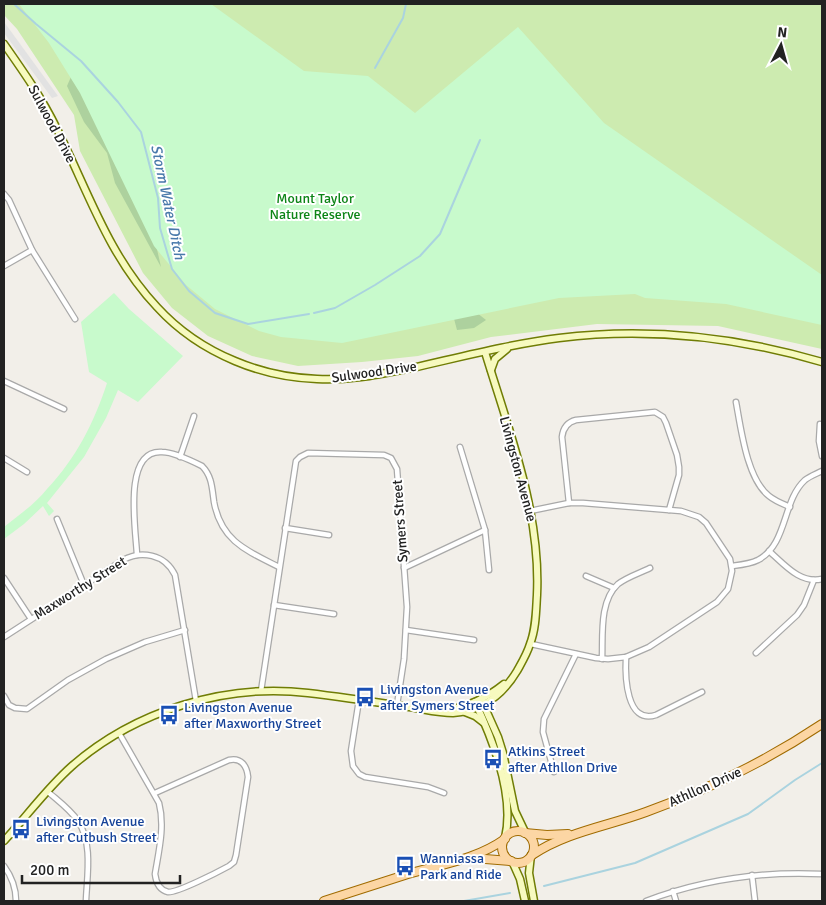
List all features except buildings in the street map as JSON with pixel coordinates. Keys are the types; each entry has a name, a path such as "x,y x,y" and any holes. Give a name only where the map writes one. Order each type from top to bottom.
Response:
{"main road":[{"name":"Athllon Drive","path":"532,855 549,844 646,812 709,786 775,752 822,724"},
{"path":"324,901 410,874 471,858 493,847 514,832 525,833 533,842 532,855 523,862 471,858"},
{"name":"Athllon Drive","path":"525,833 547,835 579,833"},
{"path":"505,839 503,852 512,861"}],"street":[{"name":"Sulwood Drive","path":"4,44 32,84 56,127 103,230 122,263 143,292 160,310 196,340 226,357 257,369 293,377 343,379 380,374 559,338 634,334 712,338 748,344 822,362"},
{"path":"4,194 9,200 32,250 75,319"},
{"path":"4,266 32,250"},
{"path":"491,372 498,356 510,347"},
{"name":"Livingston Avenue","path":"430,710 450,710 479,704 496,698 506,687 526,656 535,619 538,576 536,546 526,488 485,352"},
{"path":"4,381 64,409"},
{"path":"736,402 745,449 758,481 768,496 790,507"},
{"path":"569,503 562,437 567,425 576,420 655,412 666,423 679,463 679,475 669,510"},
{"path":"180,457 194,416"},
{"path":"820,424 819,441 822,456"},
{"path":"460,448 485,530 490,570"},
{"path":"137,554 134,497 137,469 146,457 155,452 165,452 202,466 207,470 211,480 218,516 229,537 246,551 279,567"},
{"name":"Symers Street","path":"261,691 294,466 300,457 308,453 384,455 391,458 397,469 404,568 406,630 396,705"},
{"path":"4,458 27,472"},
{"path":"732,566 758,560 769,551 776,540 799,487 805,480 822,471"},
{"path":"530,511 569,503 690,513 706,524 727,552 732,566 728,589 718,602 649,647 626,657 602,659 530,644"},
{"path":"57,519 84,584"},
{"path":"285,528 329,535"},
{"path":"404,568 485,530"},
{"path":"769,551 793,573 814,580 822,579"},
{"name":"Maxworthy Street","path":"4,637 122,560 137,554 154,556 173,570 178,584 196,701"},
{"path":"602,659 605,612 608,599 614,588 624,580 650,568"},
{"path":"586,576 614,588"},
{"path":"4,578 30,619"},
{"path":"756,653 797,615 804,605 814,580"},
{"path":"274,605 334,614"},
{"path":"4,696 10,705 15,708 27,709 68,680 106,659 145,642 185,630"},
{"path":"406,630 474,640"},
{"path":"554,772 544,741 544,719 576,654"},
{"path":"626,657 626,686 637,711 643,716 651,717 656,715 702,692"},
{"name":"Livingston Avenue","path":"4,841 47,791 81,759 120,733 154,716 196,701 228,694 261,691 304,692 446,713 464,712 479,704 514,674"},
{"path":"496,698 488,722 499,761 508,810 505,839"},
{"path":"358,700 351,751 353,766 357,772 365,777 428,787 444,793"},
{"path":"479,704 503,753 515,811 525,833"},
{"path":"464,712 488,722"},
{"path":"120,733 155,794 162,812 155,874 160,888 164,891 174,892 234,862 248,777 243,763 234,759 229,760 155,794"},
{"path":"47,791 75,817 86,836 86,901"},
{"path":"532,855 529,874 534,901"},
{"path":"512,861 520,879 525,901"},
{"path":"4,866 14,884 16,901"},
{"path":"646,901 712,880 792,872 822,874"},
{"path":"752,875 754,901"},
{"path":"673,891 676,901"}],"green space":[{"name":"Mount Taylor Nature Reserve","path":"4,4 822,4 822,349 718,326 597,324 491,337 418,356 362,362 298,366 252,356 208,336 172,308 143,273 80,151 74,115 17,29 4,15"},
{"name":"Mount Taylor Nature Reserve","path":"19,4 211,4 304,71 368,76 415,113 518,27 604,123 822,275 822,325 726,304 645,298 635,294 559,298 342,343 281,337 259,331 215,309 186,285 154,246 80,93 49,43"},
{"path":"74,70 150,218 161,267 115,183 107,153 84,122 67,86"},
{"path":"114,293 129,309 183,356 138,402 118,390 106,418 84,457 47,503 54,511 49,516 43,506 4,539 4,527 37,500 57,477 67,465 90,426 107,383 89,372 81,322"},
{"path":"449,300 472,309 486,320 474,328 457,330"}],"shaded area":[{"path":"4,22 58,96 52,98 4,33"}],"waterway":[{"name":"Storm Water Ditch","path":"14,4 81,61 118,102 141,132 158,198 160,228 172,269 189,291 215,313 248,324 309,314"},
{"path":"375,68 403,18 406,4"},
{"name":"Storm Water Ditch","path":"314,313 335,308 420,256 440,234 480,140"},
{"path":"544,886 635,863 748,814 822,763"},
{"path":"464,901 510,893"}],"place":[{"name":"Livingston Avenue after Symers Street","path":"365,697"},
{"name":"Livingston Avenue after Maxworthy Street","path":"169,715"},
{"name":"Atkins Street after Athllon Drive","path":"493,759"},
{"name":"Livingston Avenue after Cutbush Street","path":"21,829"},
{"name":"Wanniassa Park and Ride","path":"405,866"}]}
